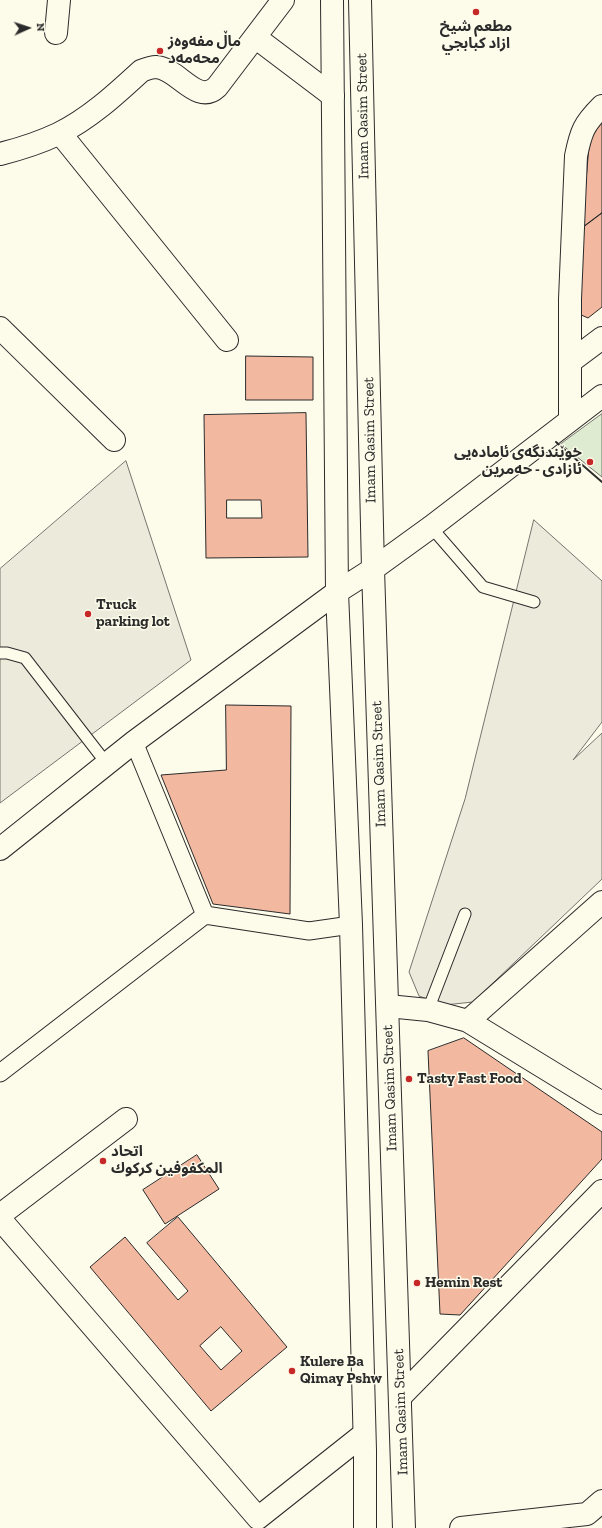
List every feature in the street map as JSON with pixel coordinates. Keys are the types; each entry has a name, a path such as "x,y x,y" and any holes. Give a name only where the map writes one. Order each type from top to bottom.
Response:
{"street":[{"path":"56,33 59,0"},
{"path":"0,154 26,147 60,133 102,105 141,71 148,68 163,68 197,91 208,94 213,92 283,0"},
{"name":"Imam Qasim Street","path":"332,0 338,592 352,924 365,1528"},
{"name":"Imam Qasim Street","path":"360,0 373,569 404,1528"},
{"path":"255,37 334,96"},
{"path":"570,420 570,299 576,156 580,136 589,119 602,106"},
{"path":"60,133 227,340"},
{"path":"0,328 114,440"},
{"path":"570,362 602,338"},
{"path":"0,849 134,742 338,592 431,528 602,396"},
{"path":"134,742 205,915"},
{"path":"468,1021 602,902"},
{"path":"0,1072 205,915 309,931 352,924"},
{"path":"388,1006 428,1010 468,1021 602,1103"},
{"path":"0,1215 126,1119"},
{"path":"400,1397 602,1191"},
{"path":"0,1219 258,1518 364,1442"},
{"path":"352,1528 364,1442"},
{"path":"461,1528 597,1513"}],"lane":[{"path":"431,528 483,587 534,602"},
{"path":"0,653 7,653 25,658 107,764"},
{"path":"428,1010 465,914"}],"green space":[{"name":"خوێندنگەی ئامادەیی ئازادی - حەمرین","path":"602,414 602,477 561,444"}],"shaded area":[{"name":"Truck parking lot","path":"126,461 191,660 0,803 0,569"},
{"path":"534,520 602,581 602,722 573,760 602,733 602,879 473,1002 444,1005 419,996 409,972 465,799"}],"building":[{"path":"602,120 602,213 582,228 590,134"},
{"path":"602,213 602,307 588,318 579,314 582,228"},
{"path":"246,356 313,357 313,400 246,400"},
{"path":"306,413 308,557 206,558 204,415","holes":["227,500 261,500 262,518 227,518"]},
{"path":"226,705 291,706 290,914 213,904 161,775 226,770"},
{"path":"464,1038 602,1132 602,1159 460,1315 440,1314 428,1051"},
{"path":"197,1155 219,1189 165,1224 143,1190"},
{"path":"178,1217 287,1347 211,1411 90,1267 125,1237 178,1300 188,1291 147,1243","holes":["221,1327 242,1351 221,1370 200,1346"]}],"wall":[{"path":"556,442 602,482"}],"place":[{"name":"مطعم شيخ ازاد كبابجي","path":"476,12"},
{"name":"ماڵ مفەوەز محەمەد","path":"160,51"},
{"name":"خوێندنگەی ئامادەیی ئازادی - حەمرین","path":"590,462"},
{"name":"Truck parking lot","path":"88,614"},
{"name":"Tasty Fast Food","path":"409,1079"},
{"name":"اتحاد المكفوفين كركوك","path":"103,1161"},
{"name":"Hemin Rest","path":"417,1283"},
{"name":"Kulere Ba Qimay Pshw","path":"292,1371"}]}
